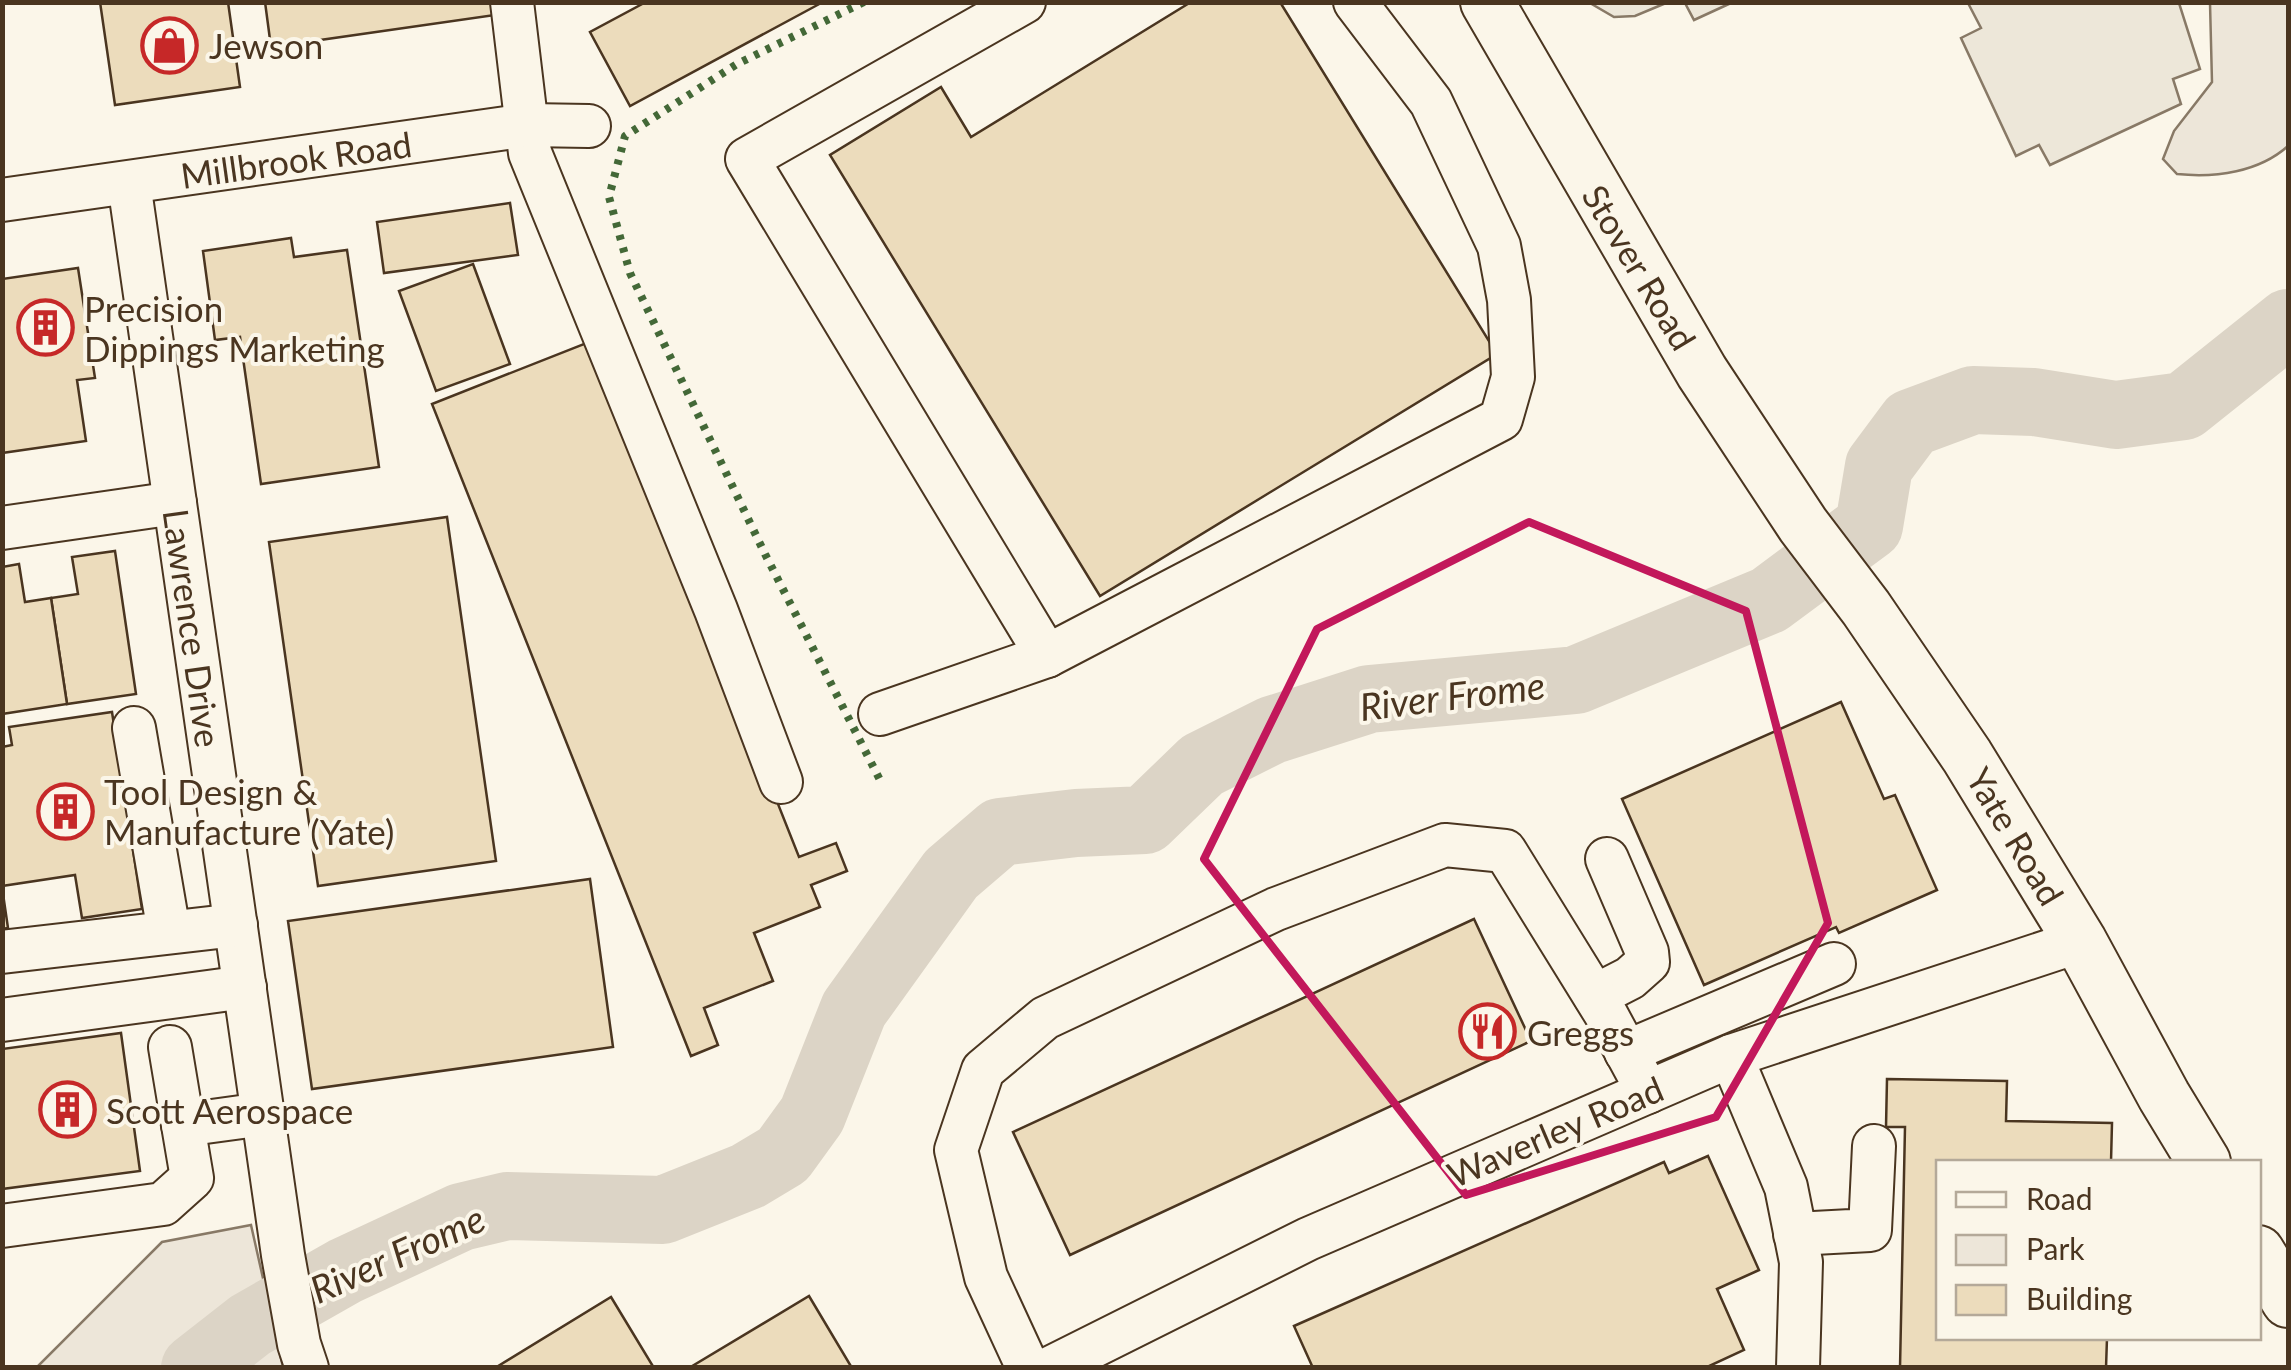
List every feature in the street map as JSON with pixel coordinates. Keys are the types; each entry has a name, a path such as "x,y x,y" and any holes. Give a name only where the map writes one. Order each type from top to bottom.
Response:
{"main road":[{"name":"Stover Road","path":"1487,2 1688,348 1803,525"},
{"name":"Yate Road","path":"1803,525 1967,756 2080,940 2203,1160"},
{"path":"2261,1257 2288,1301"}],"street":[{"path":"512,2 530,152 716,610 781,782"},
{"path":"1024,2 747,159 1047,656"},
{"path":"880,714 1047,656 1501,419 1513,378 1509,300 1499,246 1430,102 1355,2"},
{"name":"Millbrook Road","path":"2,200 528,125 589,126"},
{"name":"Lawrence Drive","path":"130,183 283,1255 303,1356"},
{"path":"2,528 175,503"},
{"path":"134,728 168,932"},
{"path":"1028,1368 986,1277 956,1150 983,1070 1046,1018 1276,909 1445,845 1505,852 1595,996 1648,1092"},
{"path":"1595,996 1630,978 1648,962 1648,952 1606,859"},
{"path":"2,952 236,925"},
{"name":"Waverley Road","path":"1050,1368 1308,1238 1731,1056 2080,940"},
{"path":"1626,1052 1834,964"},
{"path":"2,1020 245,987"},
{"path":"2,1226 162,1204 192,1178 170,1048"},
{"path":"1731,1056 1786,1187 1801,1262 1798,1368"},
{"path":"183,1125 263,1114"},
{"path":"1795,1234 1870,1230 1874,1146"}],"highlighted area":[{"path":"1529,522 1746,611 1828,923 1716,1117 1466,1195 1204,859 1317,629"}],"green space":[{"path":"2210,3 2288,3 2288,146 2264,162 2236,171 2177,174 2163,159 2174,131 2212,82"},
{"path":"251,1225 283,1367 36,1368 162,1242"}],"shaded area":[{"path":"1590,3 1666,3 1635,16 1614,17"},
{"path":"1685,3 1731,3 1694,20"},
{"path":"1968,3 2179,3 2200,69 2173,79 2181,104 2050,165 2039,145 2016,156 1961,38 1981,28"}],"building":[{"name":"Jewson","path":"100,2 228,2 240,87 115,105"},
{"path":"265,2 500,2 502,14 271,47"},
{"path":"646,2 823,2 630,106 590,32"},
{"path":"1191,2 1280,2 1497,354 1100,596 830,155 941,87 971,137"},
{"path":"510,203 518,255 384,273 377,222"},
{"path":"291,238 294,257 347,250 379,467 261,484 240,337 215,340 203,251"},
{"path":"473,264 510,364 436,391 399,291"},
{"name":"Precision Dippings Marketing","path":"78,268 95,378 77,380 86,441 2,453 2,279"},
{"path":"594,340 799,857 836,843 847,871 811,885 820,907 754,933 773,981 704,1008 718,1045 691,1056 432,404"},
{"path":"447,517 496,861 318,886 269,542"},
{"path":"115,551 136,694 67,704 51,598 78,594 72,557"},
{"path":"19,564 25,602 51,598 67,704 2,714 2,567"},
{"path":"1841,702 1884,799 1895,795 1937,890 1839,933 1836,927 1704,985 1622,799"},
{"name":"Tool Design & Manufacture (Yate)","path":"112,712 142,909 82,918 75,875 2,886 2,747 12,745 9,727"},
{"path":"590,879 613,1047 312,1089 288,921"},
{"path":"2,887 8,928 2,929"},
{"path":"1474,919 1531,1041 1070,1255 1013,1132"},
{"name":"Scott Aerospace","path":"121,1033 140,1171 2,1189 2,1049"},
{"path":"1887,1079 2007,1081 2006,1121 2112,1123 2111,1160 1936,1160 1936,1340 2107,1340 2106,1368 1900,1368 1905,1127 1886,1127"},
{"path":"1708,1156 1759,1270 1717,1289 1744,1350 1705,1368 1313,1368 1294,1326 1664,1162 1669,1173"},
{"path":"809,1296 852,1368 689,1368"},
{"path":"611,1297 654,1368 495,1368"}],"waterway":[{"name":"River Frome","path":"195,1368 250,1325 345,1271 461,1217 507,1206 663,1210 748,1176 783,1155 812,1115 854,1009 951,874 1000,832 1145,820 1202,765 1272,730 1369,699 1576,680 1769,600 1869,526 1879,466 1911,423 1973,400 2034,402 2116,415 2184,406 2288,323"}],"hedge":[{"path":"864,2 737,64 625,136 609,197 630,273 765,554 881,782"}],"place":[{"name":"Jewson","path":"170,45"},
{"name":"Precision Dippings Marketing","path":"45,328"},
{"name":"Tool Design & Manufacture (Yate)","path":"65,811"},
{"name":"Greggs","path":"1488,1032"},
{"name":"Scott Aerospace","path":"67,1110"}]}
